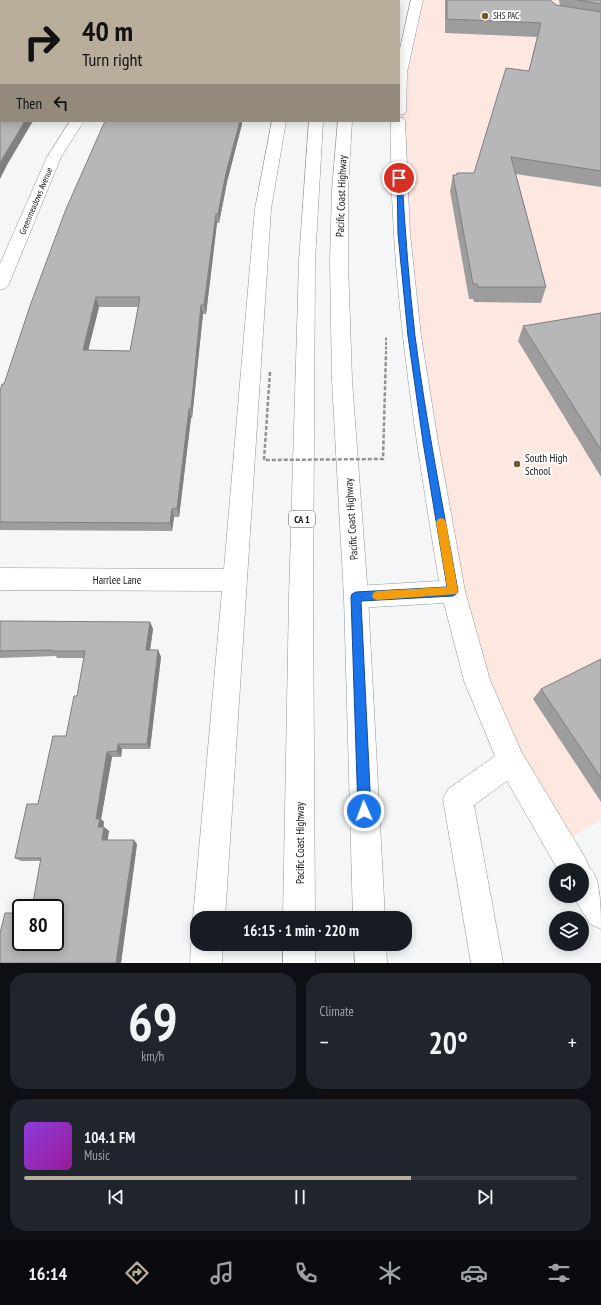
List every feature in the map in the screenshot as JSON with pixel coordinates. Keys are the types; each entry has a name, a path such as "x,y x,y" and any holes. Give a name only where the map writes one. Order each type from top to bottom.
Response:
{"main road":[{"path":"400,92 401,72 417,0"},
{"name":"Greenmeadows Avenue","path":"0,284 54,157 76,122"},
{"path":"210,911 263,209 279,122"},
{"name":"Pacific Coast Highway","path":"299,911 301,605 307,261 316,122"},
{"name":"Pacific Coast Highway","path":"345,122 340,190 339,262 342,380 356,597 369,911"},
{"path":"398,122 402,234 412,336 427,442 453,591 477,681 511,761 572,863"},
{"name":"Harrlee Lane","path":"0,579 234,580"},
{"path":"356,597 453,591"},
{"path":"487,963 458,800 511,761"},
{"path":"589,893 601,913"},
{"path":"206,963 207,951"},
{"path":"299,951 299,963"},
{"path":"370,951 371,963"}],"path":[{"path":"270,372 264,460 383,458 386,336"}],"shaded area":[{"name":"South High School","path":"417,0 601,0 601,820 560,844 511,761 453,591 412,336 400,122 400,105"}],"building":[{"path":"447,0 550,0 556,5 601,12 601,171 511,157 546,287 478,287 477,284 473,284 453,175 457,175 457,173 474,173 506,68 529,71 541,23 447,19"},
{"path":"578,0 601,0 601,4"},
{"path":"0,122 24,122 0,163"},
{"path":"105,122 240,122 226,173 218,214 216,214 204,305 201,305 191,409 189,409 177,508 172,509 170,523 0,522 0,391 2,384 4,384 31,303 66,209","holes":["96,297 140,297 130,351 83,350"]},
{"path":"601,313 601,450 523,326"},
{"path":"0,621 150,622 146,650 158,650 147,744 118,744 117,751 107,752 96,819 100,819 98,827 104,827 102,840 134,840 116,963 0,963 0,933 5,913 12,913 12,951 64,951 64,899 34,899 41,858 15,858 27,804 38,804 53,736 66,736 74,696 77,696 85,651 0,651"},
{"path":"601,659 601,778 541,689"}],"slow traffic":[{"path":"377,596 453,591 441,522"}],"place":[{"name":"SHS PAC","path":"485,16"},
{"name":"South High School","path":"517,464"}],"route":[{"path":"364,811 356,597 453,591 427,442 412,336 402,234 399,178"}]}
